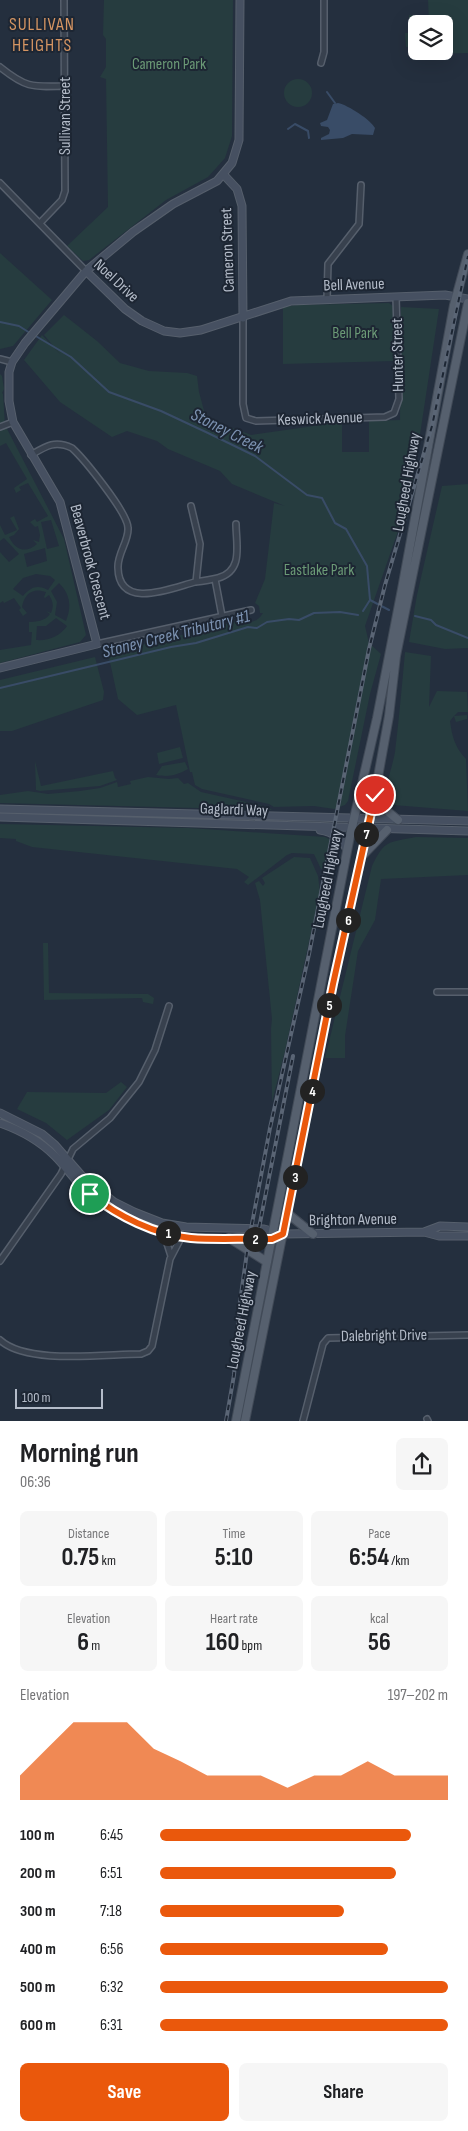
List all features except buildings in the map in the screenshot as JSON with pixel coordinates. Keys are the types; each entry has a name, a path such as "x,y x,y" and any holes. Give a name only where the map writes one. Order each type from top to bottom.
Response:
{"main road":[{"name":"Lougheed Highway","path":"236,1421 351,828 393,656 456,297 468,254"},
{"name":"Lougheed Highway","path":"398,630 468,301"},
{"name":"Lougheed Highway","path":"245,1421 333,984 374,800 389,716 393,656"},
{"path":"374,800 398,820"},
{"path":"362,856 387,830"},
{"path":"288,1214 313,1234"},
{"path":"229,1238 268,1262"}],"street":[{"name":"Sullivan Street","path":"40,222 59,204 65,195 64,0"},
{"path":"0,359 12,362 35,330 86,271 133,232 173,204 217,181 232,163 240,140 240,0"},
{"path":"321,63 324,52 324,0"},
{"path":"0,67 30,87 65,86"},
{"name":"Cameron Street","path":"223,174 237,189 242,206 243,404 246,418"},
{"name":"Noel Drive","path":"0,183 130,313 149,325 180,333 196,331 243,318"},
{"path":"327,299 328,264 359,224 361,185"},
{"name":"Bell Avenue","path":"243,318 291,301 445,296 468,301"},
{"name":"Hunter Street","path":"394,412 399,399 396,297"},
{"name":"Beaverbrook Crescent","path":"12,362 9,375 9,392 13,422 31,455 54,490 62,508 97,644"},
{"name":"Keswick Avenue","path":"246,418 256,421 300,421 384,417 394,412"},
{"path":"0,427 13,422"},
{"path":"31,455 53,443 72,448 122,512 128,528 118,569 122,583 129,590 137,594 227,575 237,561 236,524"},
{"path":"191,506 200,544 196,582"},
{"path":"214,579 222,616"},
{"path":"0,668 97,644 251,610"},
{"name":"Gaglardi Way","path":"0,809 370,820 468,821"},
{"name":"Gaglardi Way","path":"0,817 468,831"},
{"path":"292,826 327,831 340,838 347,850"},
{"path":"437,992 468,992"},
{"path":"0,1261 61,1174 73,1149 110,1118 139,1082 155,1050 168,1006"},
{"path":"0,1113 42,1134 68,1158 82,1176 123,1207 146,1217 186,1227 274,1230"},
{"path":"0,1123 30,1137 54,1155 82,1187 108,1207 138,1223 163,1232 190,1238 272,1239"},
{"name":"Brighton Avenue","path":"424,1232 440,1226 468,1228"},
{"path":"0,1340 14,1349 40,1355 141,1354 148,1351 152,1346 171,1256 186,1227"},
{"name":"Brighton Avenue","path":"274,1230 283,1234 424,1232 439,1236 468,1236"},
{"path":"163,1232 171,1256"},
{"name":"Brighton Avenue","path":"272,1239 283,1234"},
{"name":"Dalebright Drive","path":"306,1421 323,1344 328,1338 468,1335"}],"green space":[{"name":"Cameron Park","path":"104,0 233,0 232,136 225,158 208,177 166,200 89,260 83,261 67,246 108,207 106,79 100,77 106,67 106,39 103,35"},
{"path":"428,0 468,0 468,53 453,53 453,15 429,15"},
{"path":"405,33 408,33 408,47 406,47"},
{"path":"298,79 308,83 312,93 308,103 298,107 288,103 284,93 288,83"},
{"path":"0,253 52,300 13,346 0,349"},
{"name":"Bell Park","path":"389,303 393,306 394,361 283,364 283,307"},
{"name":"Eastlake Park","path":"401,307 439,309 411,494 365,626 369,643 381,654 370,694 348,801 345,805 334,809 314,806 274,807 269,804 202,789 195,785 192,772 190,772 176,705 137,715 118,699 108,653 239,621 249,622 258,619 263,613 260,613 259,606 255,603 265,579 274,503 285,506 232,484 220,471 168,449 157,441 127,431 112,437 60,402 24,360 42,335 61,355 44,335 64,315 97,341 120,363 149,371 187,373 197,376 207,422 236,429 251,435 342,422 342,452 369,452 369,421 400,420"},
{"path":"0,374 4,389 2,393 5,425 64,539 86,635 80,642 0,663 0,650 31,645 32,632 29,632 29,622 46,618 50,614 46,611 51,613 53,606 49,595 44,597 46,592 37,590 25,598 22,607 27,613 23,616 19,610 21,608 14,598 0,603 0,552 9,562 19,554 4,538 0,541 0,525 5,535 17,530 10,518 14,516 19,529 14,535 9,537 14,545 25,550 37,544 33,540 39,542 38,526 35,527 30,522 35,519 37,522 48,516 28,483 19,487 21,490 16,493 14,488 27,479 6,443 0,446","holes":["51,520 59,546 47,549 41,522","45,548 47,561 27,567 24,554","36,574 50,576 55,580 48,590 34,587 23,596 13,589 23,578","59,583 66,591 69,600 66,621 55,615 57,602 51,591","56,618 67,626 58,635 50,639 36,640 37,626 46,626"]},
{"path":"468,484 468,648 445,649 409,642 417,595 442,486"},
{"path":"405,652 431,656 429,707 437,691 467,692 468,712 458,712 450,721 459,751 466,759 468,811 393,805 386,800 395,752"},
{"path":"95,657 104,692 103,700 12,731 0,731 0,680"},
{"path":"467,715 467,719 456,722 454,716"},
{"path":"180,747 183,758 159,764 157,753"},
{"path":"35,761 41,786 113,771 117,780 100,786 40,791 36,790"},
{"path":"185,762 188,769 172,775 156,775 162,766"},
{"path":"148,777 178,778 184,784 188,783 201,792 268,807 272,810 0,803 0,795 28,791 48,794 80,791 100,788 117,782 118,787 131,784 130,781"},
{"path":"0,824 189,828 325,837 333,841 331,852 336,858 332,868 321,869 314,854 292,853 248,885 244,882 249,877 237,869 32,847 16,841 16,839 0,838"},
{"path":"416,837 468,838 468,875 381,879 375,920 358,951 345,1036 345,1058 325,1058 372,866 380,851 388,844"},
{"path":"294,857 310,858 318,876 320,892 272,1102 272,1019 260,900 255,883 259,881 263,886 265,883 262,878"},
{"path":"43,943 48,943 49,993 148,994 154,998 153,1004 143,1002 142,998 44,1000"},
{"path":"121,1082 127,1087 109,1110 67,1140 46,1123 17,1109 27,1092 106,1093"}],"water":[{"path":"338,103 369,121 375,128 373,135 352,134 343,138 321,140 321,138 329,134 330,130 328,127 321,126 320,123 327,120 333,104"}],"waterway":[{"path":"327,92 335,103"},
{"path":"288,129 295,124 308,131 309,138"},
{"name":"Stoney Creek","path":"0,322 19,326 30,333"},
{"name":"Stoney Creek","path":"34,335 71,357 109,392 161,411 255,456 307,495 322,498 335,523 346,529 367,566 370,600 389,610"},
{"name":"Stoney Creek Tributary #1","path":"363,611 370,600"},
{"name":"Stoney Creek Tributary #1","path":"0,688 171,647 196,643 248,627 257,628 267,622 289,619 299,620 314,613 340,612 358,615"},
{"name":"Stoney Creek","path":"415,616 431,620 436,625 468,638"}],"railway":[{"path":"226,1421 234,1375 240,1302 248,1245 270,1128 309,954 369,649 385,585 432,426 468,256"},
{"path":"257,1238 293,1056"}],"district":[{"name":"SULLIVAN HEIGHTS","path":"42,34"}],"route":[{"path":"90,1194 108,1207 138,1223 163,1232 190,1238 272,1239 283,1234 333,984 375,795"}]}
